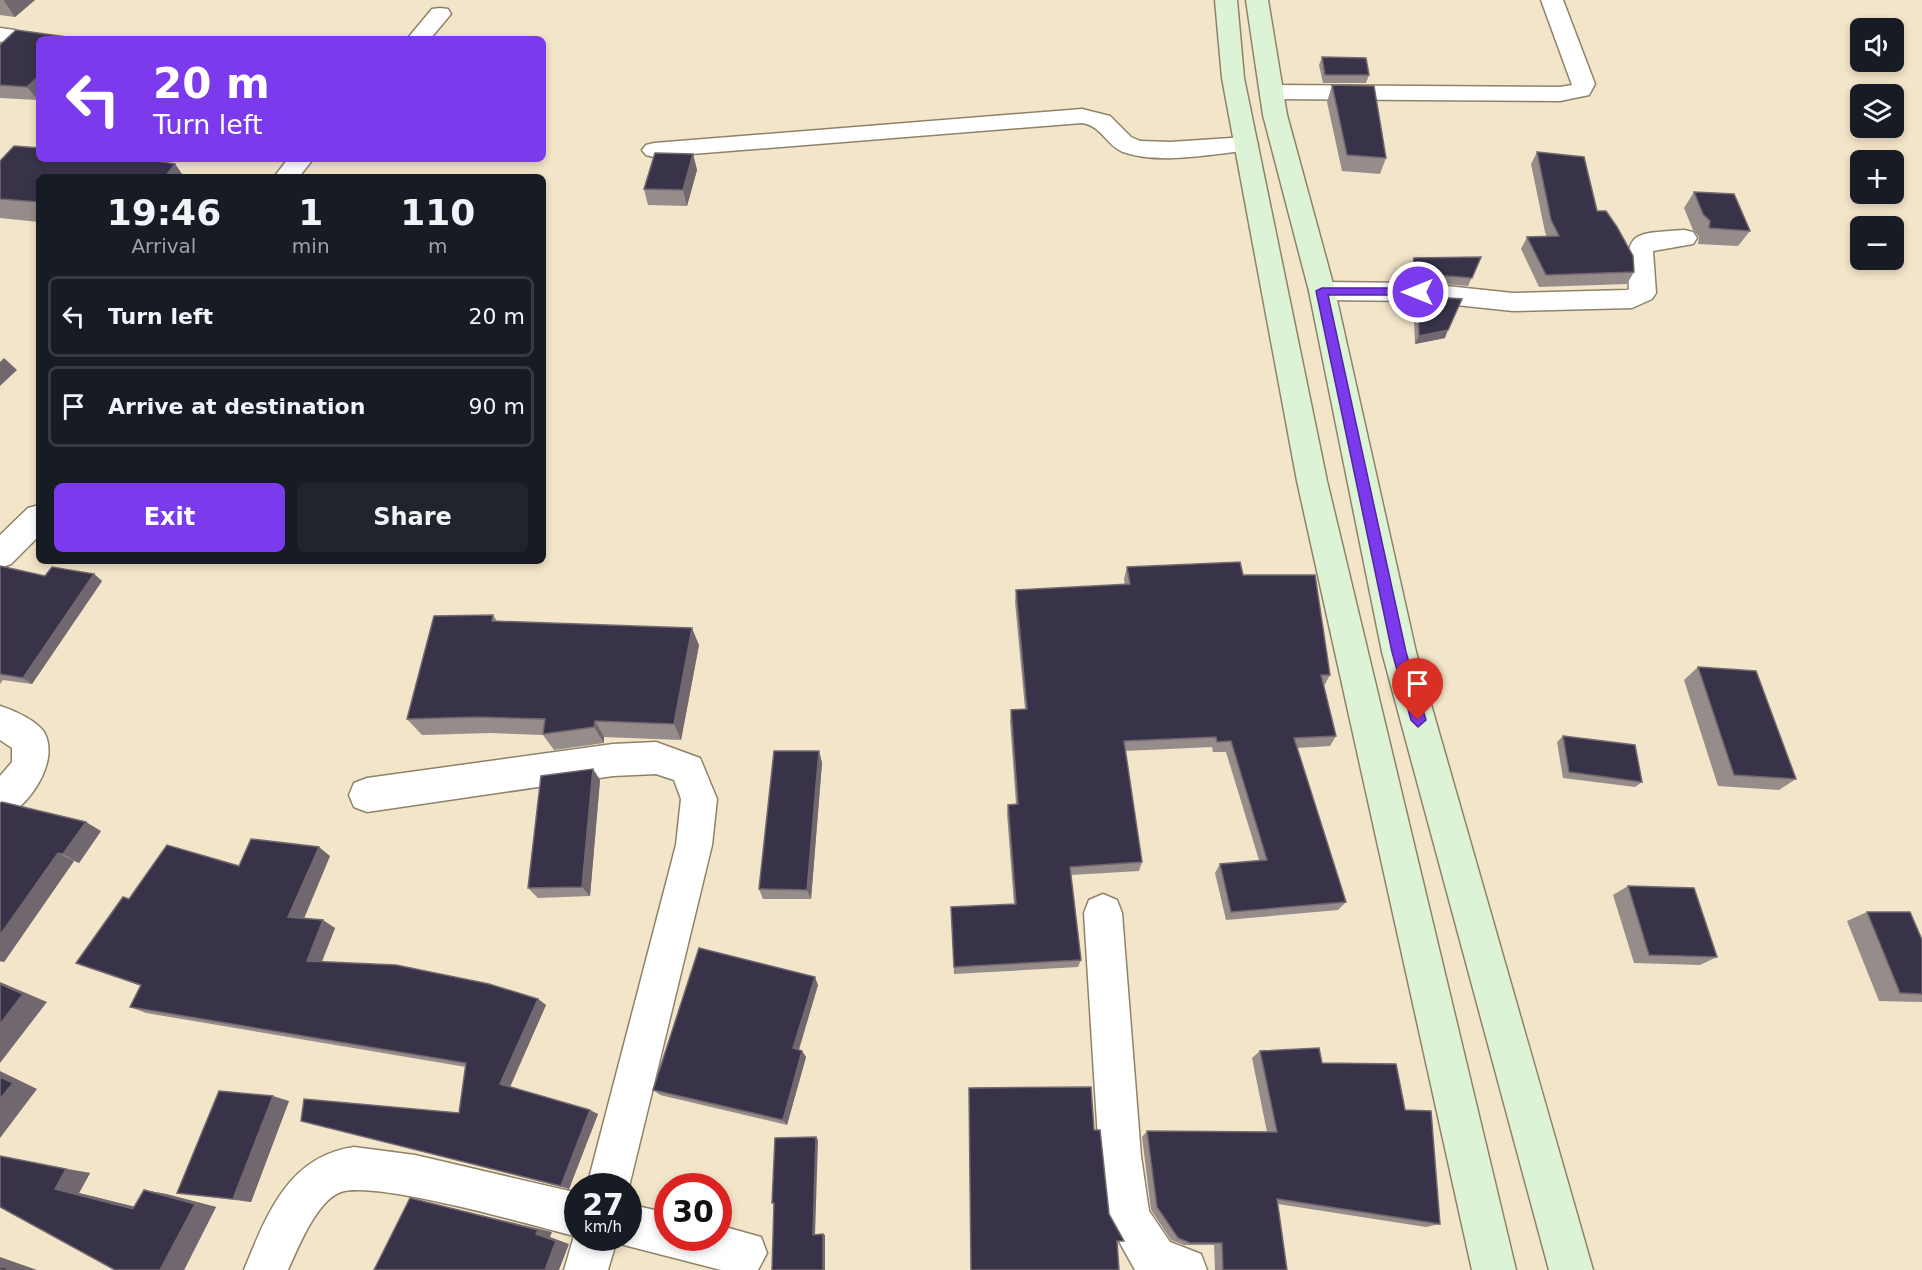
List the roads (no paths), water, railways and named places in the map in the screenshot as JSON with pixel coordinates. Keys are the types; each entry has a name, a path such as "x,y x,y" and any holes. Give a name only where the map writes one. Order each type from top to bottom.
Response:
{"street":[{"path":"1226,0 1233,78 1315,492 1494,1270"},
{"path":"1257,0 1272,92 1300,215 1322,291 1399,652 1571,1270"},
{"path":"1272,92 1560,94 1581,90 1584,84 1552,0"},
{"path":"421,36 440,14"},
{"path":"654,150 1082,116 1098,117 1110,124 1121,140 1140,148 1246,144"},
{"path":"288,174 298,162"},
{"path":"1322,291 1418,292 1513,302 1632,299 1643,293 1640,249 1649,241 1684,238"},
{"path":"0,555 36,520"},
{"path":"0,721 30,741 29,768 0,803"},
{"path":"367,795 613,760 656,758 687,769 699,799 694,845 612,1173"},
{"path":"1103,913 1120,1156 1128,1218 1155,1260 1185,1270"},
{"path":"266,1270 285,1227 312,1186 337,1170 377,1168 564,1212"},
{"path":"732,1250 745,1253"},
{"path":"586,1270 591,1251"}]}
